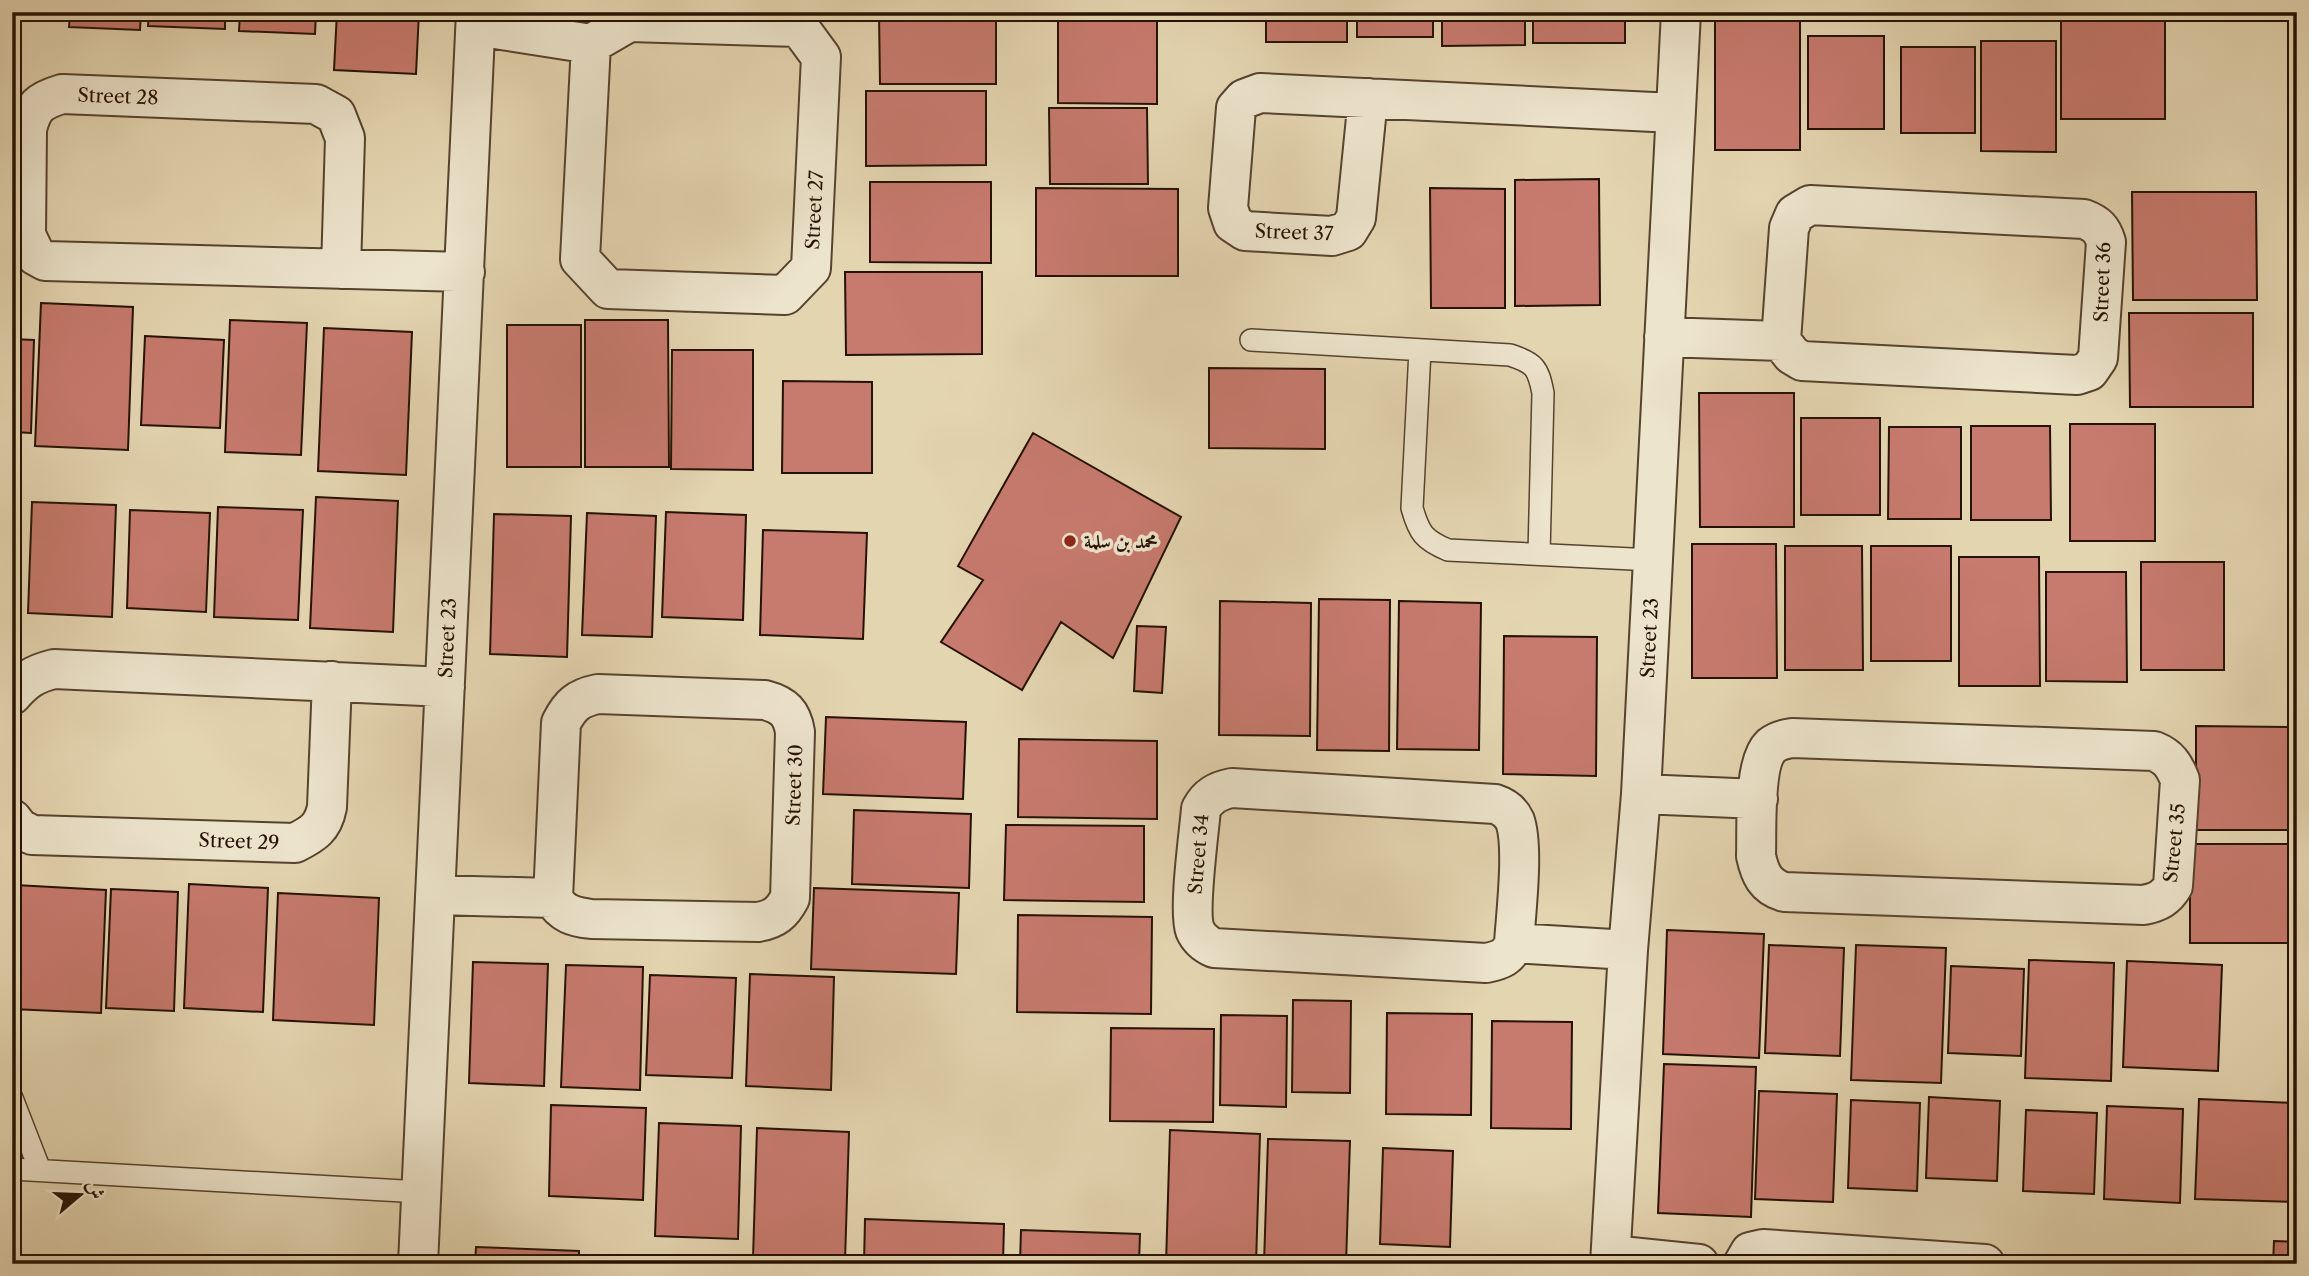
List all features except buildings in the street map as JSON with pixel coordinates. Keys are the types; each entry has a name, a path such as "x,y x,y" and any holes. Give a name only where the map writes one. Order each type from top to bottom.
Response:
{"street":[{"name":"Street 23","path":"1610,1260 1628,950 1641,794 1681,12"},
{"name":"Street 23","path":"418,1264 476,19"},
{"path":"476,19 591,44"},
{"name":"Street 27","path":"629,22 799,27 821,57 811,268 785,295 608,289 580,259 591,44 629,22"},
{"name":"Street 37","path":"1368,98 1356,218 1348,231 1332,236 1245,231 1233,223 1228,208 1237,108 1244,99 1260,93 1368,98 1674,113"},
{"name":"Street 28","path":"341,268 345,138 336,115 326,107 316,104 62,94 39,104 32,113 27,129 26,235 36,256 45,261 465,272"},
{"name":"Street 36","path":"1810,205 2084,219 2094,222 2102,230 2106,242 2098,358 2089,371 2077,375 1802,361 1792,355 1782,341 1789,229 1795,215 1810,205"},
{"path":"1664,337 1782,341"},
{"path":"12,695 25,680 54,669 445,687"},
{"name":"Street 29","path":"12,819 19,828 32,835 295,843 314,834 324,821 327,807 332,681"},
{"name":"Street 30","path":"598,694 765,700 786,709 793,719 795,732 790,898 780,914 770,920 758,922 591,919 577,918 562,912 553,898 561,723 578,700 598,694"},
{"name":"Street 35","path":"1792,738 2154,751 2166,756 2174,765 2180,780 2173,886 2157,903 2144,905 1784,892 1773,889 1759,871 1756,856 1758,799 1761,762 1771,746 1792,738"},
{"name":"Street 34","path":"1232,788 1495,804 1510,812 1515,821 1519,842 1514,943 1506,957 1486,963 1214,948 1199,938 1192,919 1201,809 1214,793 1232,788"},
{"path":"1641,794 1758,799"},
{"path":"435,895 553,898"},
{"path":"1514,943 1628,950"},
{"path":"1743,1264 1751,1252 1763,1249 1986,1264"},
{"path":"1610,1260 1699,1264"}],"lane":[{"path":"1251,340 1510,355 1531,363 1539,374 1543,394 1538,554"},
{"path":"1420,350 1412,508 1422,536 1448,551 1653,560"},
{"path":"12,1098 40,1170"},
{"path":"12,1169 421,1192"}],"place":[{"name":"محمد بن سلمة","path":"1070,541"}]}
